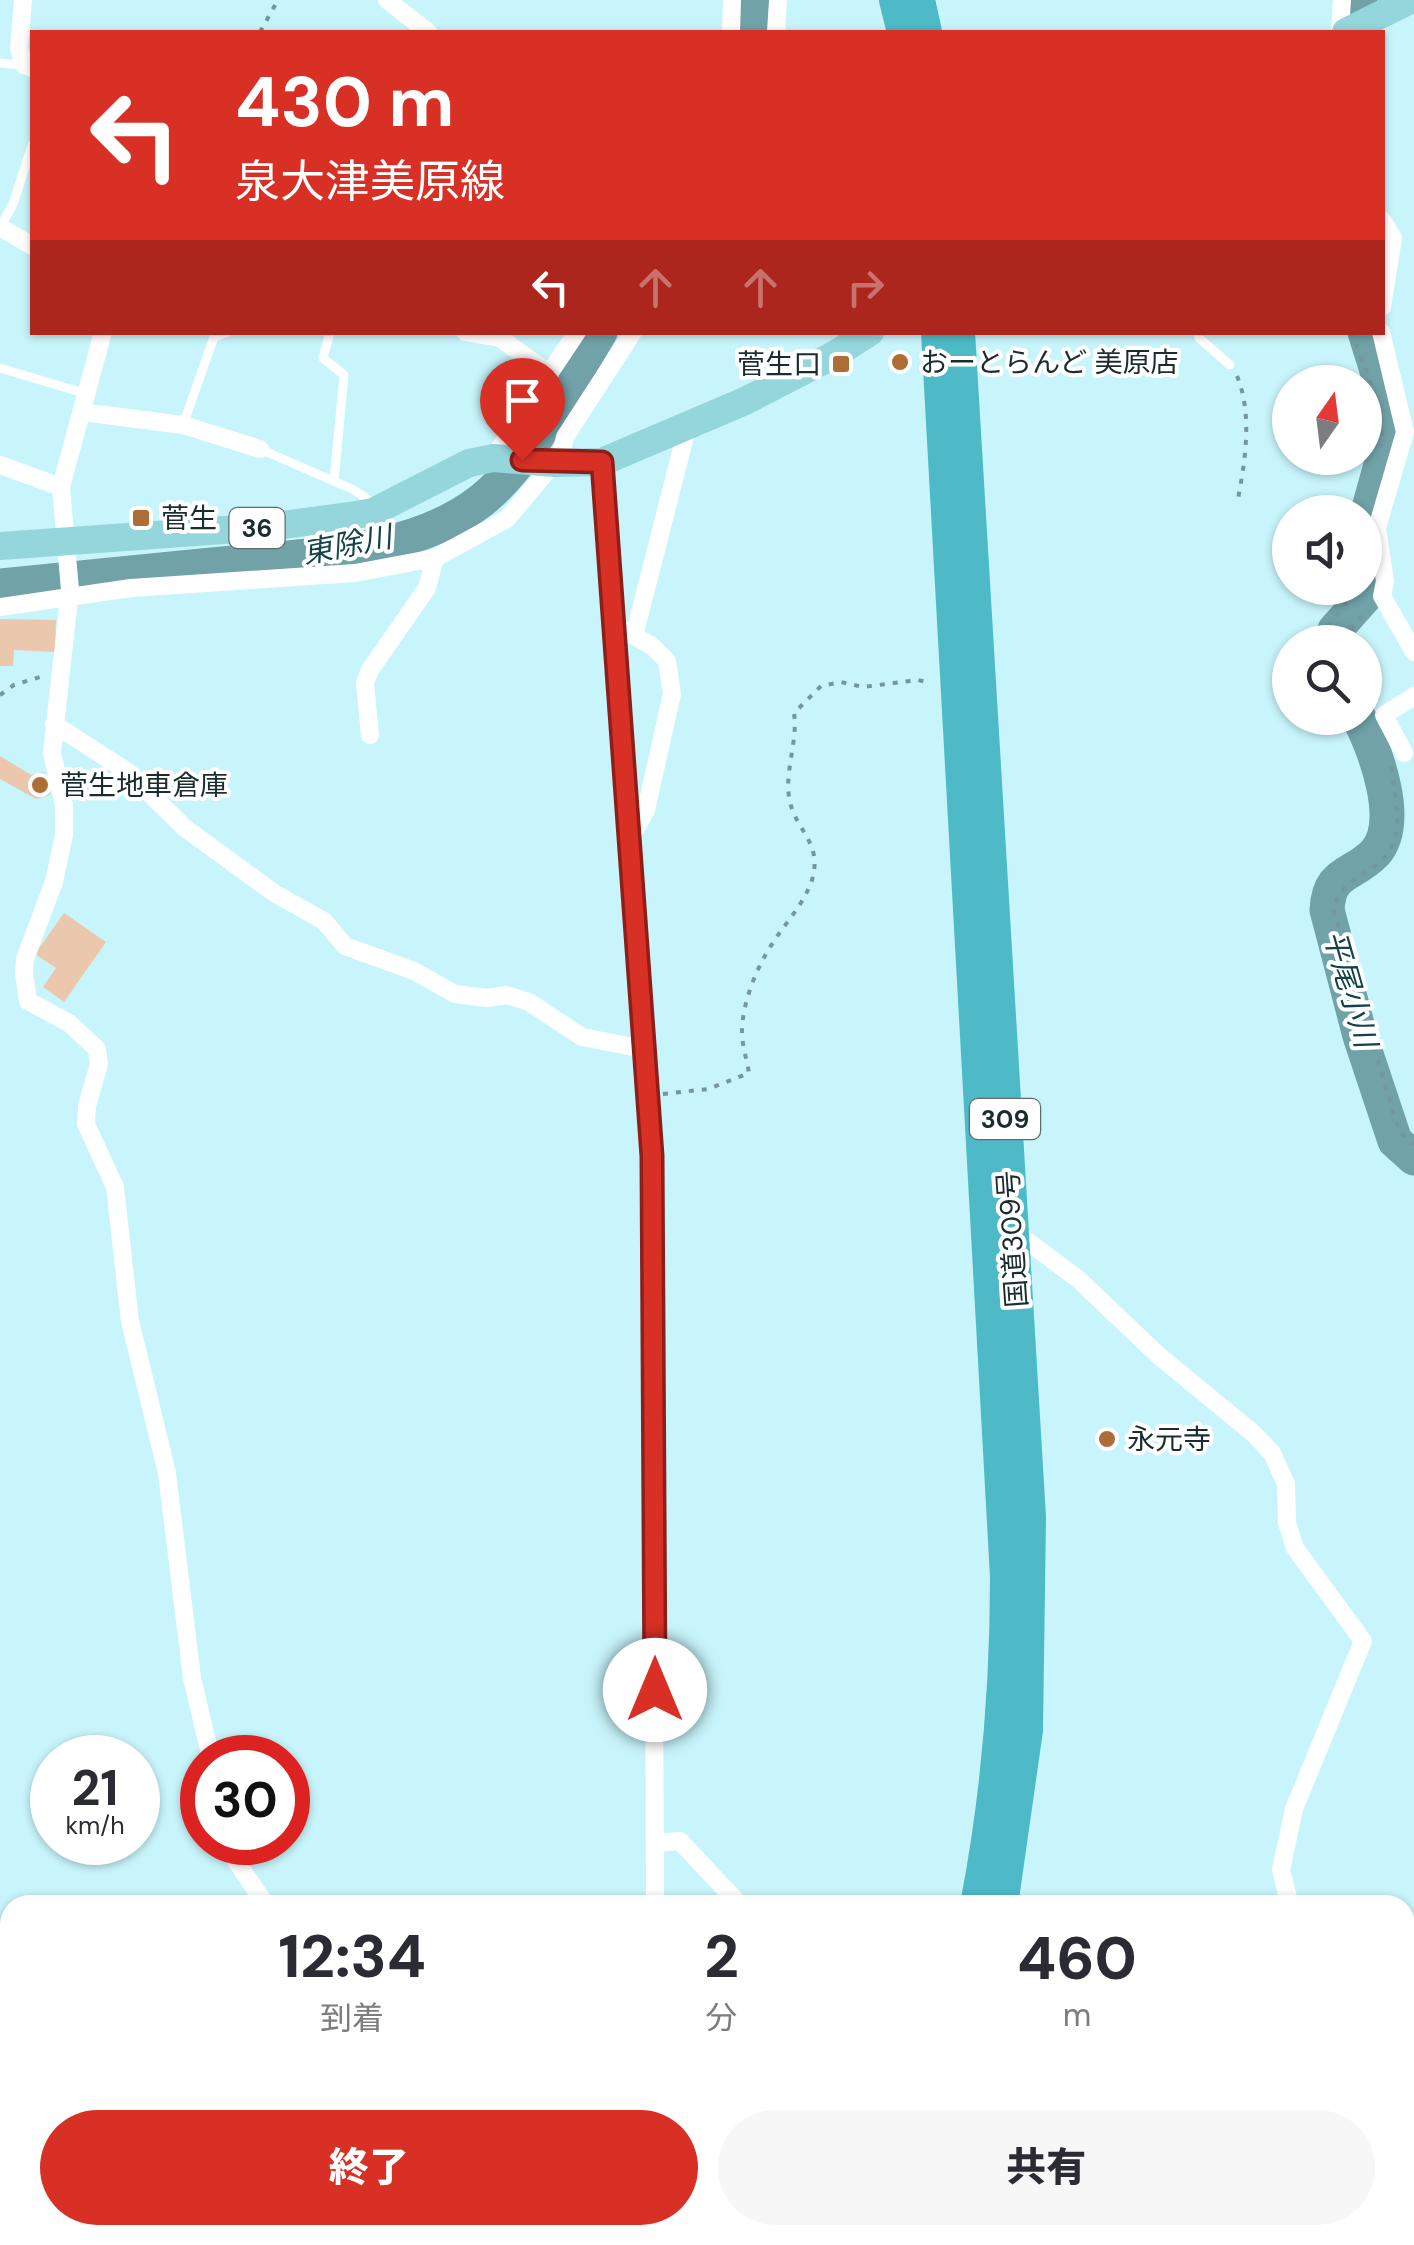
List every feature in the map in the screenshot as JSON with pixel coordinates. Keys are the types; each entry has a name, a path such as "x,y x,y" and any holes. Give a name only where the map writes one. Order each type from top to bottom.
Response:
{"highway":[{"path":"895,0 902,30"},
{"path":"919,0 926,30"},
{"name":"国道309号","path":"936,335 957,694 999,1229 1030,1516 1027,1730 1003,1895"},
{"name":"国道309号","path":"960,335 999,1229 1006,1576 999,1751 977,1895"}],"main road":[{"path":"1348,30 1410,0"},
{"name":"36","path":"0,546 65,546 350,516 380,508 469,463 497,458 602,462 790,378 865,335"}],"street":[{"path":"23,0 19,48 28,66"},
{"path":"387,0 425,30"},
{"path":"731,30 732,0"},
{"path":"776,30 778,0"},
{"path":"1342,0 1344,30"},
{"path":"1385,225 1392,238 1385,286"},
{"path":"0,227 30,245"},
{"path":"103,335 62,487 70,593 52,753 64,805 64,835 54,882 25,958 24,973 28,1001 69,1023 97,1049 99,1064 86,1124 115,1187 130,1321 167,1473 192,1678 206,1735"},
{"path":"482,335 500,338 550,374"},
{"path":"0,606 70,593 355,573 435,558 507,519 552,462 631,335"},
{"path":"1381,335 1405,432 1382,511"},
{"path":"497,458 572,340"},
{"path":"85,403 183,425 260,448"},
{"path":"634,636 688,425"},
{"path":"602,462 652,1156 655,1895"},
{"path":"0,465 62,487"},
{"path":"370,735 366,683 370,670 427,588 435,558"},
{"path":"1382,562 1382,596 1414,652"},
{"path":"613,624 652,646 667,661 672,694 646,810 629,840"},
{"path":"1396,755 1384,715 1414,696"},
{"path":"54,724 128,772 185,828 274,893 324,922 345,946 414,971 455,994 487,998 507,995 529,1002 582,1036 644,1048"},
{"path":"999,1229 1078,1279 1158,1355 1272,1453 1286,1484 1290,1514 1287,1523 1295,1548 1363,1641 1294,1810 1281,1870 1287,1895"},
{"path":"656,1843 680,1840 731,1895"},
{"path":"239,1865 259,1895"}],"lane":[{"path":"0,64 28,66"},
{"path":"0,227 13,204 30,151"},
{"path":"183,425 214,337 220,335"},
{"path":"329,335 323,358 344,375 334,481"},
{"path":"1198,335 1230,365"},
{"path":"0,368 85,403"},
{"path":"260,448 334,481 380,508"}],"path":[{"path":"261,30 278,0"},
{"path":"1353,335 1364,365"},
{"path":"1230,365 1243,393 1245,420 1244,465 1237,504"},
{"path":"1329,625 1345,605"},
{"path":"1354,625 1373,605"},
{"path":"0,695 14,685 62,671"},
{"path":"648,1096 708,1089 749,1073 742,1037 760,965 775,938 796,914 812,881 816,854 789,802 794,713 821,686 841,682 863,687 918,680 957,694"},
{"path":"1396,755 1393,846 1381,862 1341,890 1334,912 1395,1119 1402,1134 1414,1144"}],"building":[{"path":"0,619 56,620 55,652 14,650 13,666 0,666"},
{"path":"0,756 31,775 44,772 50,795 36,799 0,779"},
{"path":"64,913 106,942 64,1002 43,987 56,968 35,954"}],"waterway":[{"name":"東除川","path":"751,30 754,0"},
{"name":"平尾小川","path":"1356,30 1360,0"},
{"name":"東除川","path":"0,586 317,555 422,533 453,519 500,484 547,421 598,335"},
{"name":"平尾小川","path":"1339,625 1367,594 1370,582 1366,519 1393,422 1366,335"},
{"name":"平尾小川","path":"1366,735 1384,786 1387,823 1375,853 1332,888 1327,910 1360,1036 1395,1141 1414,1158"}],"place":[{"name":"おーとらんど 美原店","path":"900,362"},
{"name":"菅生口","path":"841,364"},
{"name":"菅生","path":"141,518"},
{"name":"菅生地車倉庫","path":"40,785"},
{"name":"永元寺","path":"1107,1439"}],"route":[{"path":"522,460 602,462 652,1156 655,1690"}]}
